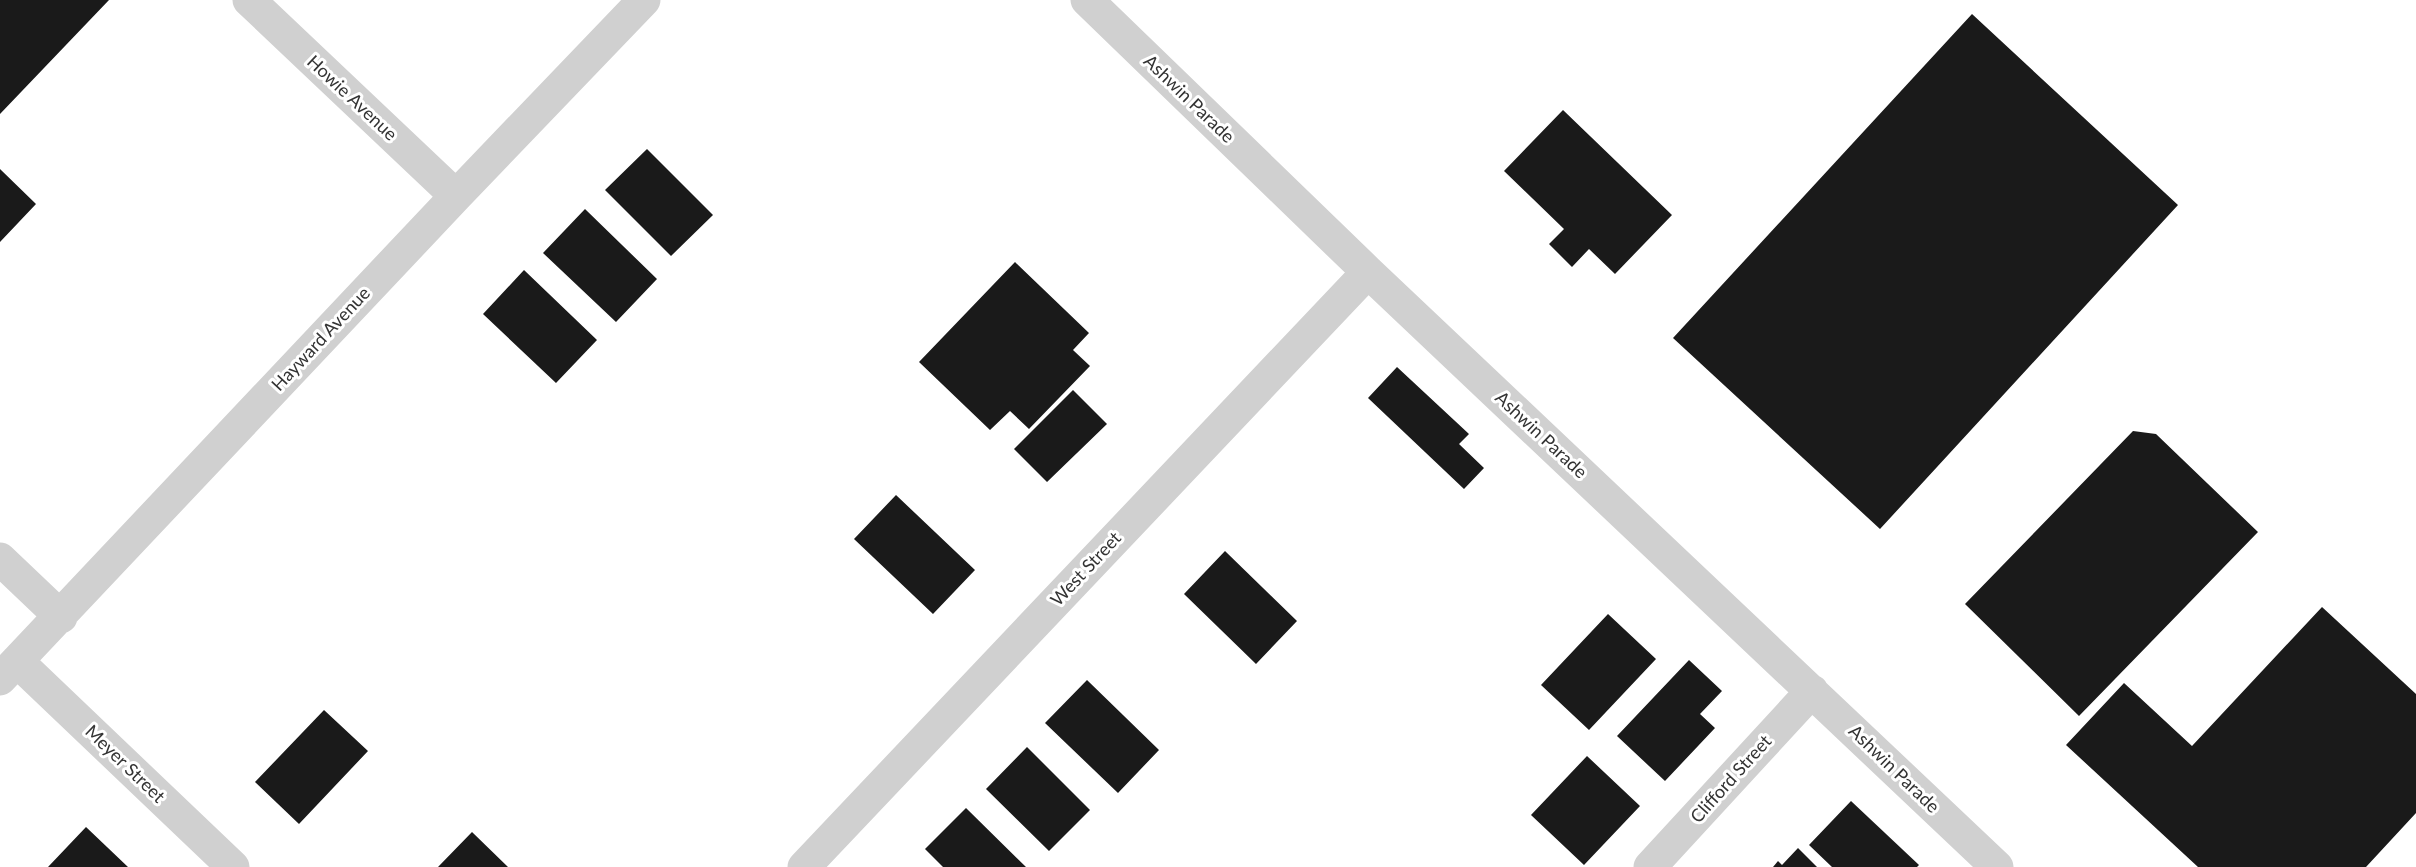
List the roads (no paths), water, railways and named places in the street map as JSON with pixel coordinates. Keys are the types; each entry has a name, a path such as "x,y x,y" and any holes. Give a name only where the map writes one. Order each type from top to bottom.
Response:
{"street":[{"name":"Howie Avenue","path":"249,0 456,196"},
{"name":"Hayward Avenue","path":"9,670 644,0"},
{"name":"Ashwin Parade","path":"1087,0 1368,272 1997,867"},
{"name":"West Street","path":"804,867 1368,272"},
{"path":"0,559 61,617"},
{"name":"Meyer Street","path":"9,670 233,867"},
{"name":"Clifford Street","path":"1650,867 1812,691"}]}
